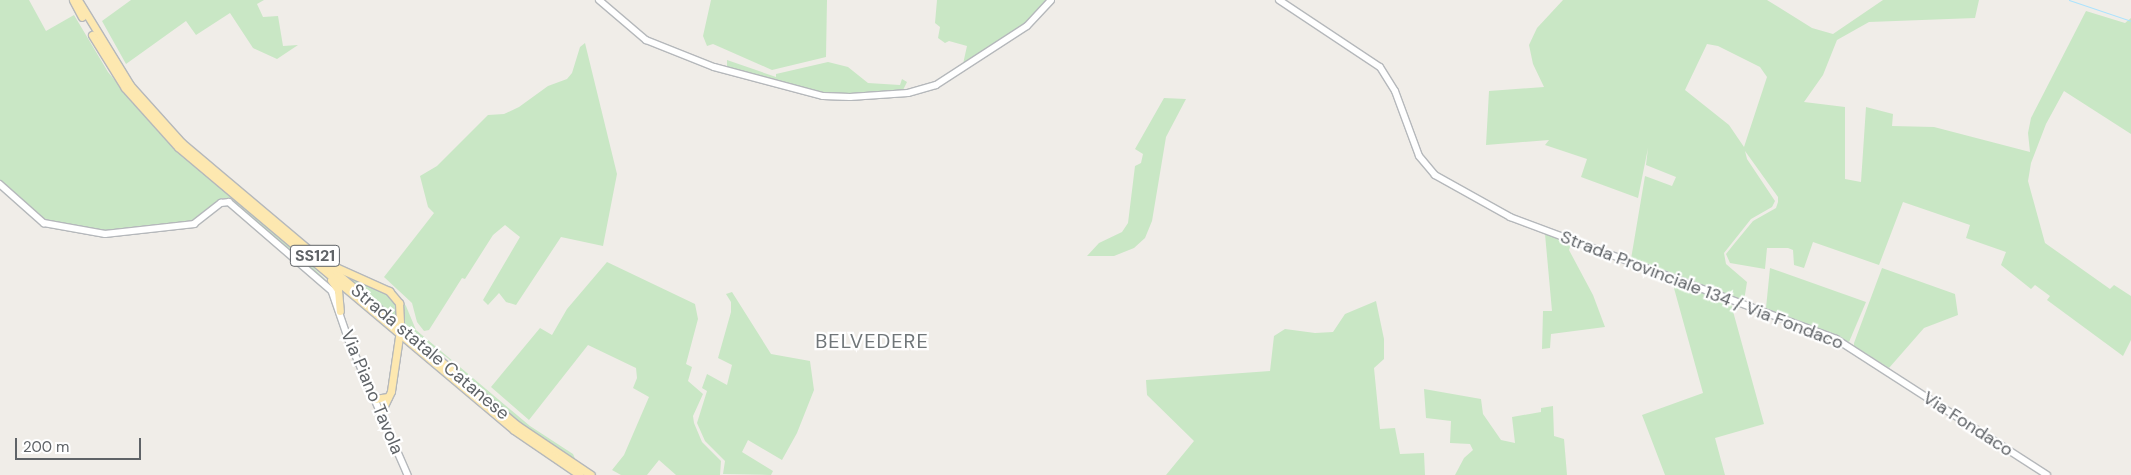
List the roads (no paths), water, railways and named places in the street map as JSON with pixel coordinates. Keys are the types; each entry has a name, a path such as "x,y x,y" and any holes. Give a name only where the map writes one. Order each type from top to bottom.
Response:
{"main road":[{"name":"Strada statale Catanese","path":"73,0 113,72 158,127 514,430 580,475"},
{"name":"Strada statale Catanese","path":"78,0 119,70 153,114 182,143 530,435 590,475"},
{"path":"599,0 646,40 714,67 823,96 850,97 908,93 936,85 1027,26 1051,0"},
{"name":"Strada Provinciale 134 / Via Fondaco","path":"1279,0 1380,67 1395,91 1416,150 1428,169 1510,217 1823,333 1890,372"},
{"path":"304,247 334,267 389,291 399,303 400,323"},
{"path":"324,270 338,290 340,311"},
{"path":"380,414 388,397 399,336"},
{"name":"Via Fondaco","path":"1890,372 2047,475"},
{"path":"374,399 388,397"}],"street":[{"name":"Via Piano Tavola","path":"0,184 44,223 105,234 194,224 221,203 229,202 329,288 340,311 349,340 380,414 407,474"}],"waterway":[{"path":"2069,0 2131,21"}],"district":[{"name":"BELVEDERE","path":"872,341"}]}
